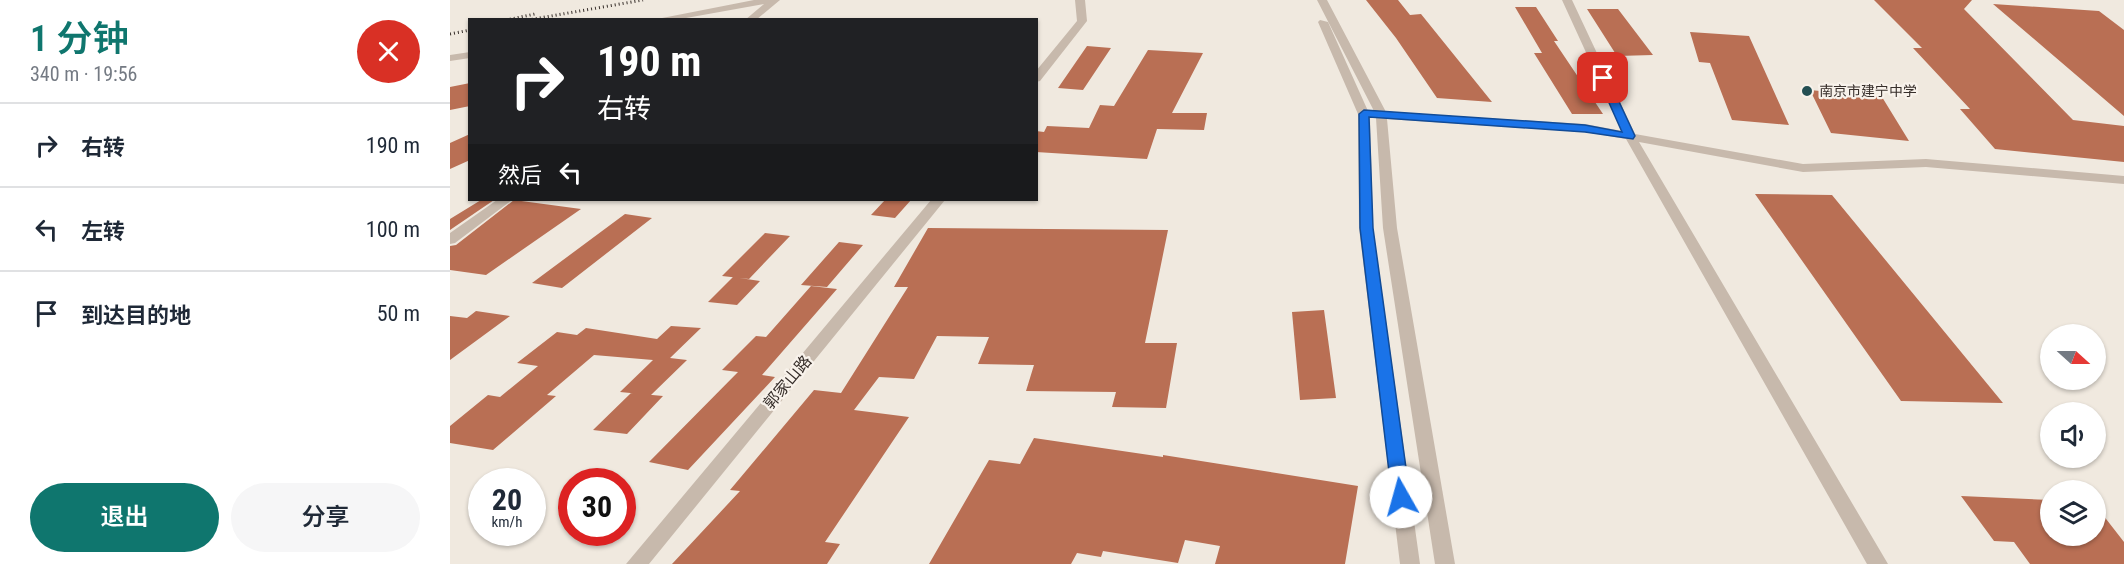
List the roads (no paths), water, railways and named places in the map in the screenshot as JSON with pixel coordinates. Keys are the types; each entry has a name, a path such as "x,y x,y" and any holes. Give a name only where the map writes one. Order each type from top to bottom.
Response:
{"street":[{"path":"667,18 770,0"},
{"path":"752,18 775,0"},
{"path":"1038,76 1082,21 1080,0"},
{"path":"1313,0 1364,114 1366,228 1410,564"},
{"path":"1322,0 1381,113 1390,228 1445,564"},
{"path":"1567,0 1629,136 1878,564"},
{"path":"450,58 468,54"},
{"path":"1364,114 1585,129 1803,168 1926,163 2124,180"},
{"path":"450,240 504,201"},
{"name":"郭家山路","path":"636,564 937,201"}],"railway":[{"path":"540,18 643,0"},
{"path":"516,18 535,14"},
{"path":"450,34 468,30"}],"place":[{"name":"南京市建宁中学","path":"1807,91"}]}
